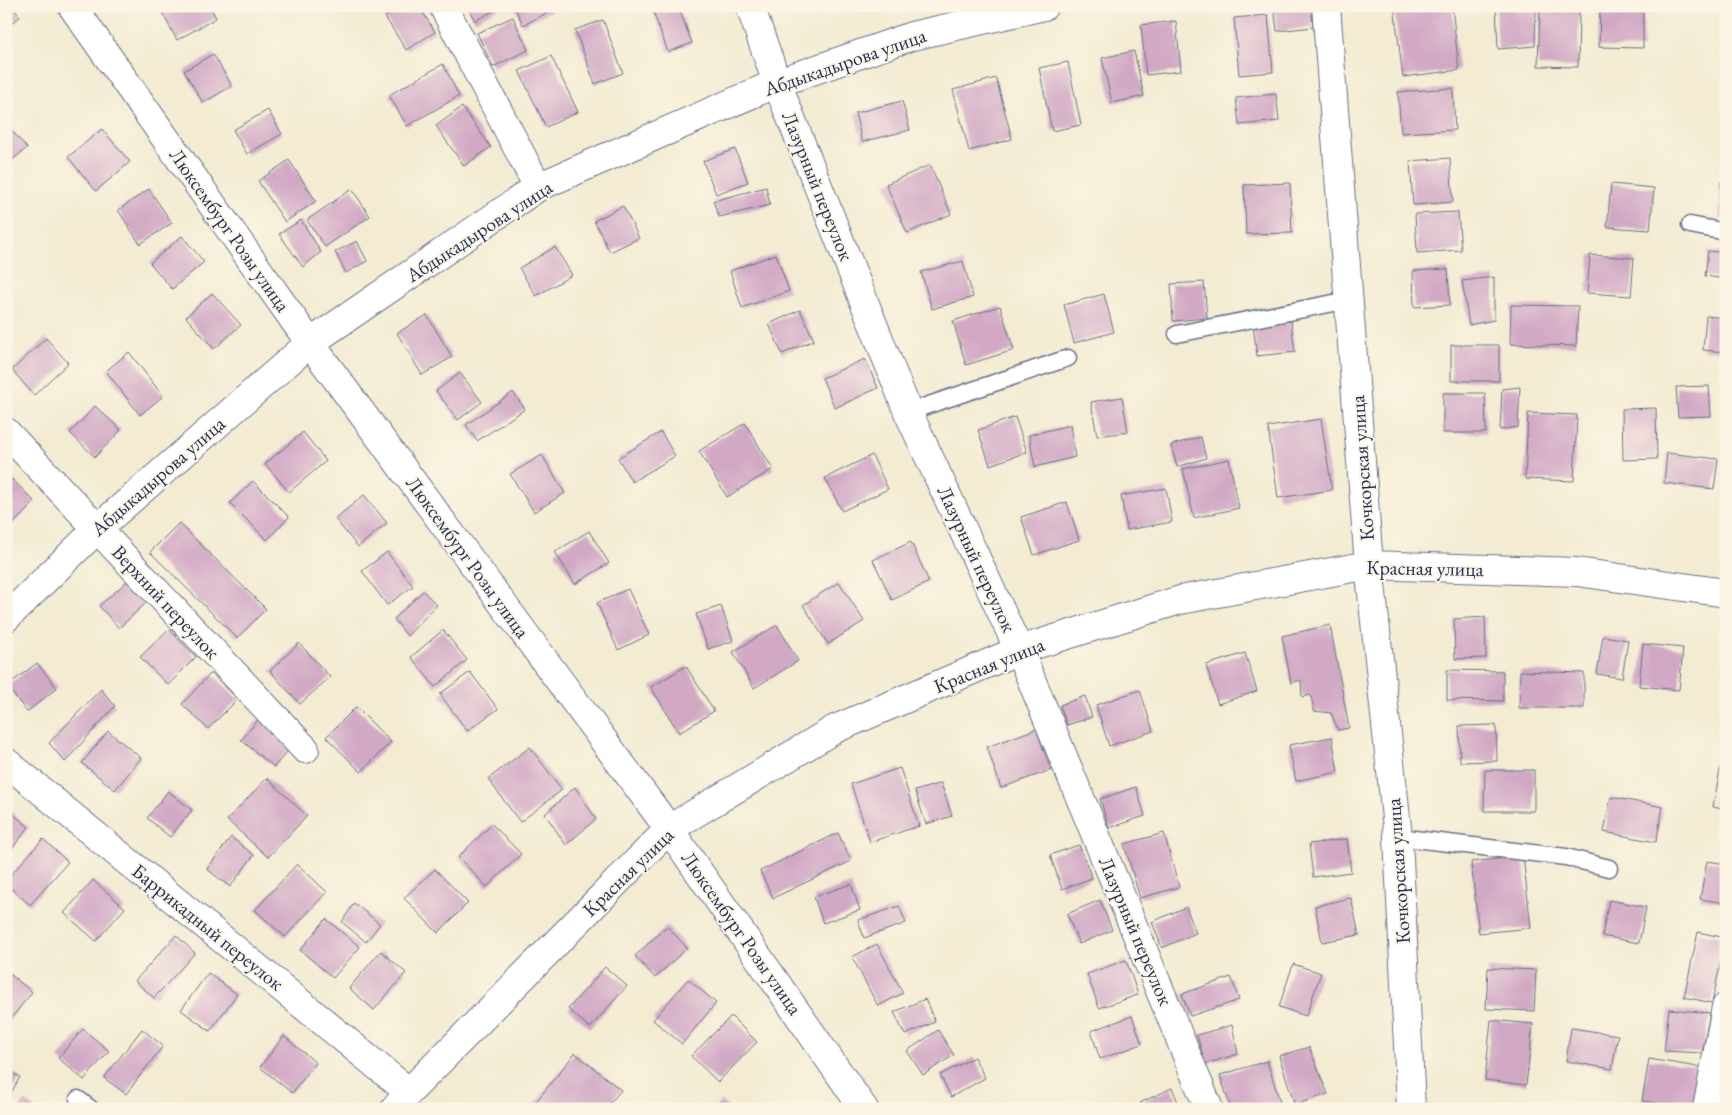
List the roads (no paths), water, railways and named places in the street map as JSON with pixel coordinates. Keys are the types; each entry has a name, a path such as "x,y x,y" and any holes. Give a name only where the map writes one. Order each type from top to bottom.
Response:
{"street":[{"name":"Люксембург Розы улица","path":"72,6 310,343 669,830 864,1109"},
{"path":"443,6 538,187"},
{"name":"Лазурный переулок","path":"750,6 778,84 908,412 1019,650 1209,1109"},
{"name":"Абдыкадырова улица","path":"6,618 97,529 310,343 538,187 778,84 912,36 1044,6"},
{"name":"Кочкорская улица","path":"1326,6 1370,565 1398,837 1411,1109"},
{"name":"Верхний переулок","path":"6,432 305,749"},
{"name":"Красная улица","path":"402,1100 669,830 835,729 1019,650 1180,600 1370,565 1576,572 1726,593"},
{"name":"Баррикадный переулок","path":"6,762 402,1100"},
{"path":"1707,1109 1726,1007"}],"lane":[{"path":"1690,225 1726,232"},
{"path":"1177,334 1349,300"},
{"path":"908,412 1068,358"},
{"path":"1398,837 1566,857 1609,868"}]}
